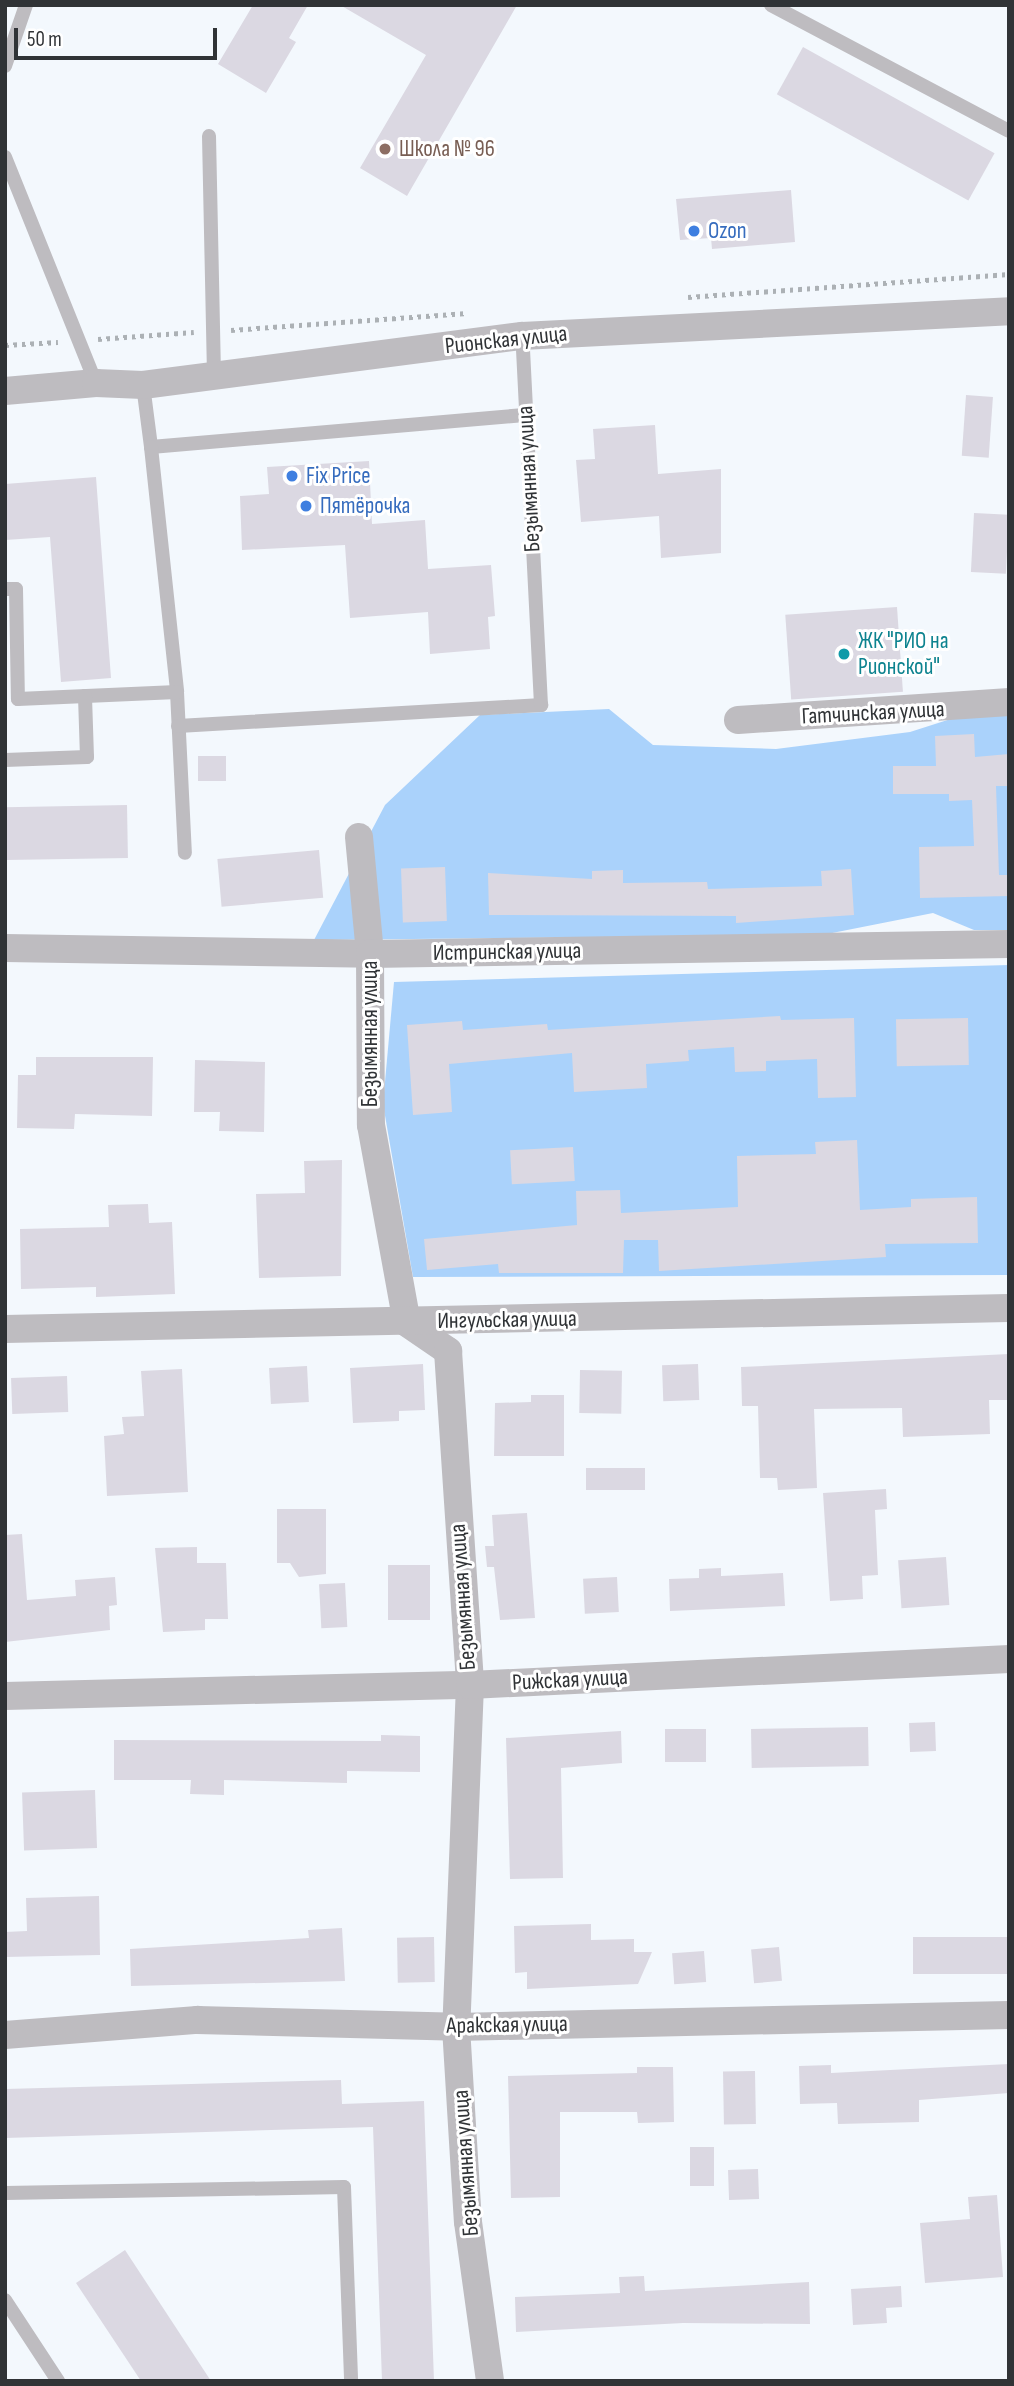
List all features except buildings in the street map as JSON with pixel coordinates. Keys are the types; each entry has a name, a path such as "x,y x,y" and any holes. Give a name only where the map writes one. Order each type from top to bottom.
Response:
{"street":[{"name":"Рионская улица","path":"5,391 96,383 143,385 522,336 1009,311"},
{"name":"Гатчинская улица","path":"738,720 1009,702"},
{"name":"Безымянная улица","path":"359,837 370,954 371,1125 407,1323 447,1351 470,1685 456,2027 468,2222 490,2381"},
{"name":"Истринская улица","path":"5,948 370,954 1009,944"},
{"name":"Ингульская улица","path":"5,1328 407,1323 1009,1308"},
{"name":"Рижская улица","path":"5,1696 470,1685 1009,1659"},
{"name":"Аракская улица","path":"5,2035 197,2020 456,2027 1009,2015"}],"lane":[{"path":"5,66 26,5"},
{"path":"771,5 1009,131"},
{"path":"209,136 214,376"},
{"path":"5,157 9,175 96,383"},
{"name":"Безымянная улица","path":"178,726 541,705 522,336"},
{"path":"143,385 177,692 185,853"},
{"path":"151,447 525,415"},
{"path":"5,589 16,589 18,699 177,692"},
{"path":"5,760 87,757 85,696"},
{"path":"5,2193 344,2187 351,2381"},
{"path":"5,2300 58,2381"}],"shaded area":[{"path":"1009,708 1009,930 974,930 933,913 822,935 314,940 385,805 480,715 609,709 653,745 776,749 910,732 982,709"},
{"path":"1009,965 1009,1275 413,1277 383,1104 394,982"}],"place":[{"name":"Школа № 96","path":"385,149"},
{"name":"Ozon","path":"694,231"},
{"name":"Fix Price","path":"292,476"},
{"name":"Пятёрочка","path":"306,506"},
{"name":"ЖК \"РИО на Рионской\"","path":"844,654"}]}
